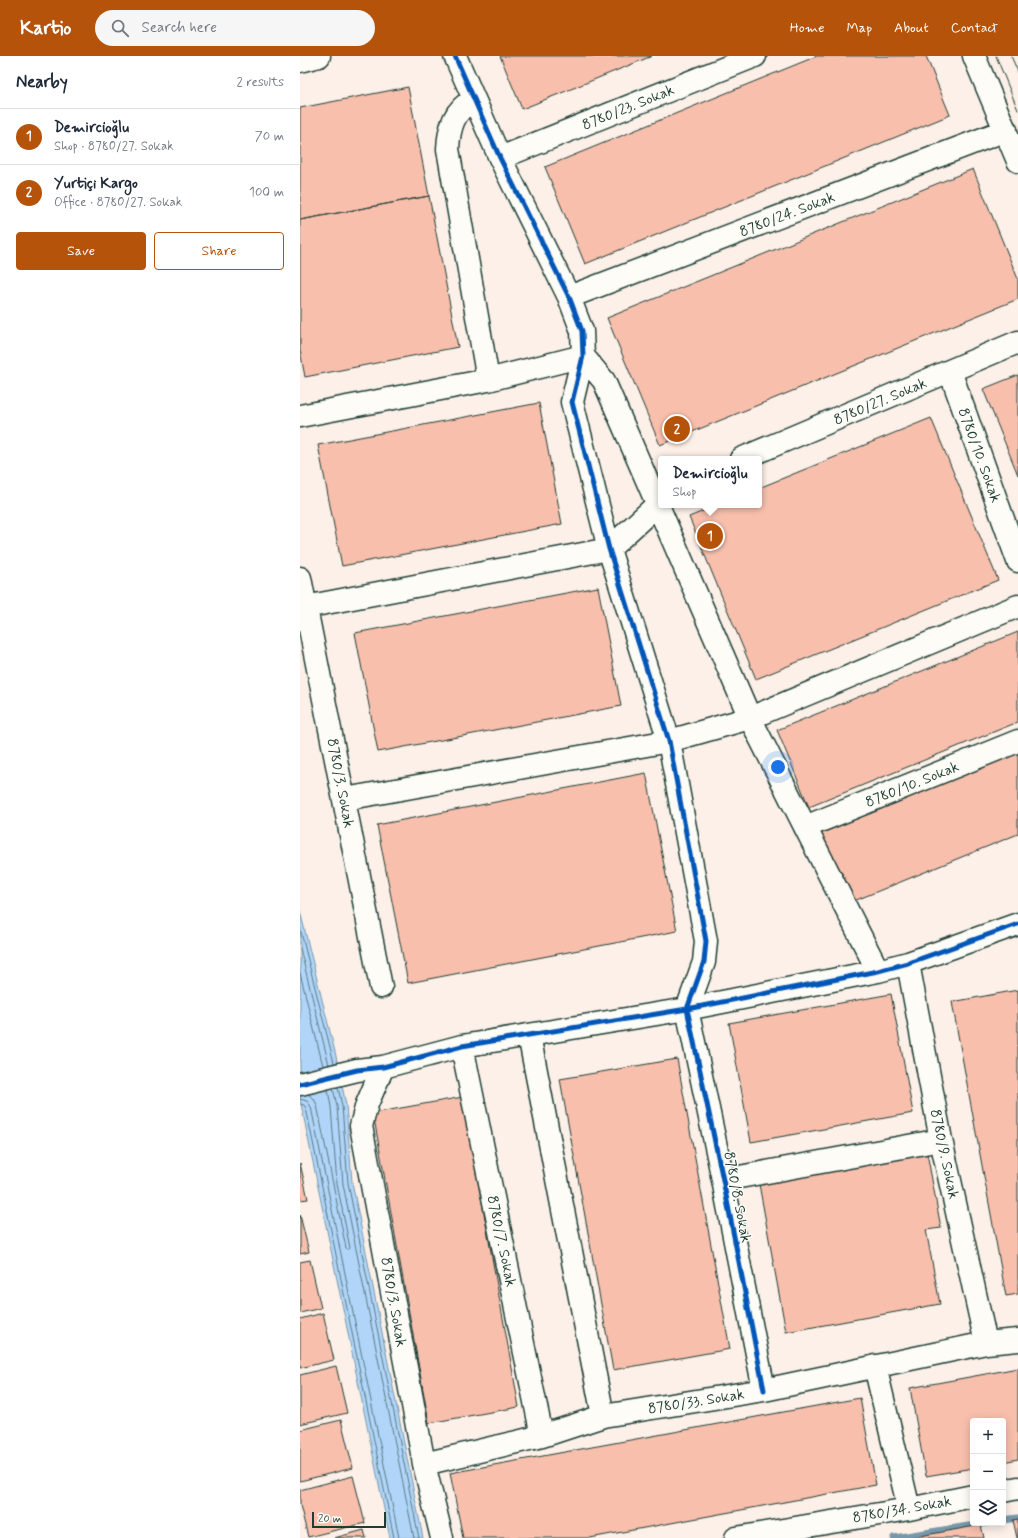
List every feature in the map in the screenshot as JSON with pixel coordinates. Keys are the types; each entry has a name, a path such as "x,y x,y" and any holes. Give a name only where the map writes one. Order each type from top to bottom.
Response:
{"street":[{"path":"300,62 319,56"},
{"path":"455,56 500,158 569,297 582,331 583,356 572,402 609,549 669,740 706,941 704,962 687,1009"},
{"name":"8780/23. Sokak","path":"500,158 755,56"},
{"path":"974,56 1018,161"},
{"path":"474,99 466,103 456,114 448,134 448,149 488,380"},
{"name":"8780/24. Sokak","path":"569,297 1006,130"},
{"name":"8780/27. Sokak","path":"748,456 1018,342"},
{"path":"300,416 488,380 583,356"},
{"path":"583,356 604,381 658,500"},
{"name":"8780/10. Sokak","path":"950,372 1018,561"},
{"path":"305,607 609,549 658,503"},
{"path":"662,508 750,718 878,971"},
{"name":"8780/3. Sokak","path":"300,578 345,799 381,987"},
{"path":"345,799 669,740 750,718 1018,606"},
{"name":"8780/10. Sokak","path":"805,827 1018,741"},
{"path":"300,1084 357,1070 382,1067 462,1046 687,1009 878,971 908,963 1018,924"},
{"name":"8780/9. Sokak","path":"908,963 941,1140 986,1344"},
{"name":"8780/8. Sokak","path":"687,1009 723,1180 764,1390"},
{"path":"529,1035 603,1416"},
{"name":"8780/7. Sokak","path":"462,1046 542,1436"},
{"name":"8780/3. Sokak","path":"382,1067 367,1104 361,1126 424,1464 442,1538"},
{"path":"723,1180 941,1140"},
{"name":"8780/33. Sokak","path":"424,1464 542,1436 603,1416 764,1390 986,1344 1018,1340"},
{"path":"875,1366 909,1509"},
{"path":"1006,1490 1018,1488"},
{"name":"8780/34. Sokak","path":"736,1538 909,1509 970,1497"}],"water":[{"path":"300,911 336,1056 346,1105 352,1182 423,1538 390,1538 300,1099"}],"building":[{"path":"500,56 652,56 522,109"},
{"path":"817,56 926,56 950,115 585,264 545,167"},
{"path":"408,87 429,196 300,220 300,108"},
{"path":"973,169 1018,279 1018,299 660,445 607,318"},
{"path":"429,196 458,347 305,377 300,350 300,220"},
{"path":"1018,375 1018,475 983,389"},
{"path":"539,403 562,524 342,566 318,445"},
{"path":"931,418 998,580 756,679 689,517 711,508 762,508 762,487"},
{"path":"598,587 621,706 378,752 355,633"},
{"path":"1018,632 1018,722 809,807 777,730"},
{"path":"1018,753 1018,834 849,903 820,834"},
{"path":"646,773 677,931 408,983 377,825"},
{"path":"1018,990 1018,1294 1006,1296 952,1002"},
{"path":"891,994 913,1113 751,1142 729,1023"},
{"path":"677,1059 730,1349 613,1370 560,1079"},
{"path":"463,1097 519,1407 429,1423 373,1113"},
{"path":"927,1153 941,1228 926,1230 940,1304 786,1332 759,1184"},
{"path":"300,1163 308,1199 300,1200"},
{"path":"300,1215 309,1252 300,1254"},
{"path":"310,1260 321,1308 300,1313 300,1262"},
{"path":"323,1313 334,1360 300,1368 300,1319"},
{"path":"336,1366 347,1413 300,1424 300,1375"},
{"path":"1018,1368 1018,1459 1006,1461 1006,1418 970,1418 970,1469 926,1476 910,1388"},
{"path":"860,1398 876,1485 590,1538 463,1538 450,1473"},
{"path":"341,1420 353,1468 300,1481 300,1430"},
{"path":"353,1476 365,1523 308,1537 300,1505 300,1490"},
{"path":"1018,1519 1018,1538 1017,1538 1013,1520"},
{"path":"981,1526 984,1538 909,1538"},
{"path":"364,1530 366,1538 334,1538"}],"waterway":[{"path":"1006,1520 1018,1518"},
{"path":"894,1538 970,1526"}],"tram line":[{"path":"996,56 1018,110"},
{"path":"1011,56 1018,72"}],"cycle path":[{"path":"455,56 500,158 569,297 582,331 583,356 572,402 609,549 669,741 706,941 704,962 687,1009 723,1180 764,1390"},
{"path":"300,1084 357,1070 383,1067 462,1046 687,1009 878,971 908,963 1018,924"}],"place":[{"name":"Yurtiçi Kargo","path":"677,429"},
{"name":"Demircioğlu","path":"710,536"}]}
